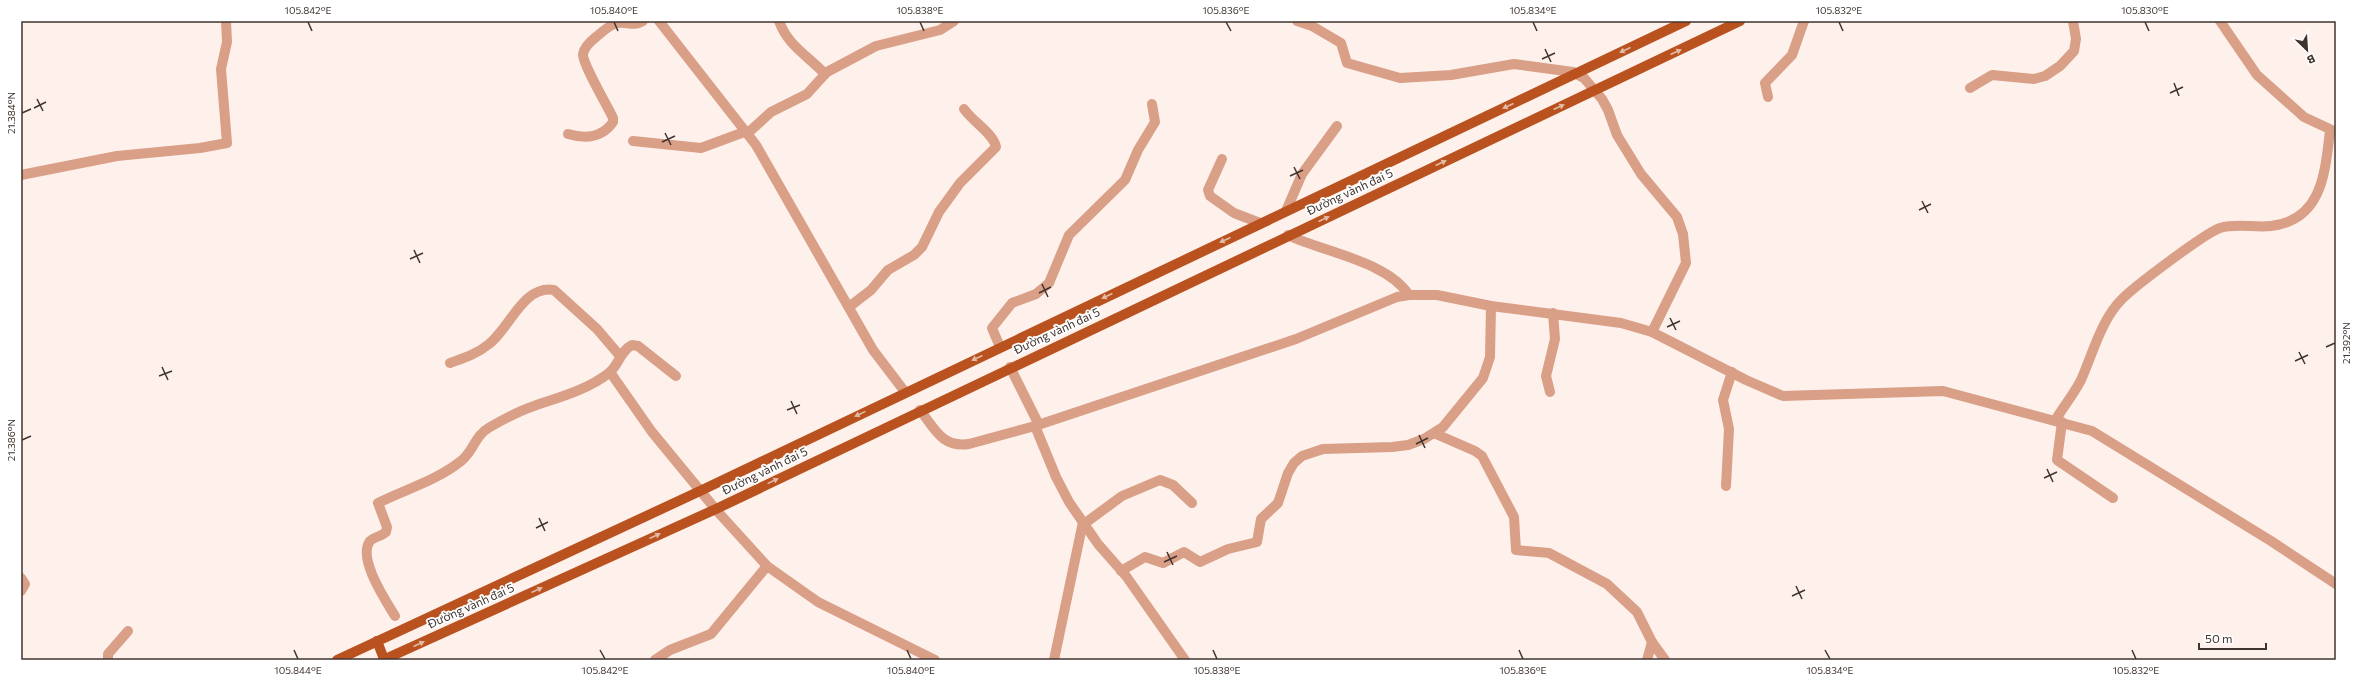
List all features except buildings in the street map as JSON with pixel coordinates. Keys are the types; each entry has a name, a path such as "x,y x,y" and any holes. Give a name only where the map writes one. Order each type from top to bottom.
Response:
{"main road":[{"name":"Đường vành đai 5","path":"337,660 700,491 1686,21"},
{"name":"Đường vành đai 5","path":"384,660 716,509 1010,367 1740,21"},
{"path":"376,641 384,660"}],"street":[{"path":"21,175 117,156 200,148 226,143 221,69 227,42 226,21"},
{"path":"568,134 587,138 595,136 613,122 613,118 600,89 585,66 583,53 586,47 603,31 616,23 633,25 643,21"},
{"path":"659,21 697,68 726,108 748,132 873,350 905,392"},
{"path":"779,21 784,35 789,42 825,74"},
{"path":"633,141 700,148 748,132 777,108 807,94 825,74 876,46 940,30 954,21"},
{"path":"1297,21 1312,26 1341,43 1348,62 1400,78 1451,75 1514,64 1576,73 1584,78 1608,110 1617,135 1641,174 1676,217 1683,234 1686,263 1652,332"},
{"path":"1768,97 1765,82 1792,55 1804,21"},
{"path":"1970,88 1992,74 2034,79 2045,76 2060,66 2074,51 2076,39 2074,21"},
{"path":"2113,498 2057,460 2058,421 2080,382 2095,345 2114,309 2131,291 2211,232 2230,226 2272,226 2288,222 2301,215 2313,203 2325,176 2333,132 2304,118 2257,75 2220,21"},
{"path":"1000,347 992,328 1005,309 1015,301 1043,290 1049,283 1069,235 1125,180 1138,150 1155,122 1152,104"},
{"path":"848,307 871,290 888,270 914,255 922,247 939,212 960,183 996,147 988,133 977,125 964,109"},
{"path":"1286,211 1302,174 1337,126"},
{"path":"1222,159 1208,190 1210,196 1234,213 1260,223"},
{"path":"1288,235 1366,264 1400,283 1409,295"},
{"path":"450,363 475,354 490,344 502,332 514,312 528,298 541,290 554,290 597,329 620,356"},
{"path":"920,410 948,444 958,446 1037,426 1296,339 1385,302 1409,295 1437,295 1491,306 1606,320 1652,332 1771,392 1783,396 1932,390 2058,421 2102,435 2336,584"},
{"path":"1122,571 1145,557 1163,563 1184,552 1200,562 1228,548 1257,542 1261,519 1278,503 1294,463 1312,452 1334,447 1392,447 1408,445 1436,434 1483,378 1488,368 1491,306"},
{"path":"1550,392 1546,376 1555,339 1553,313"},
{"path":"395,616 377,588 367,554 367,547 371,540 386,532 387,527 378,503 401,492 420,486 462,461 476,438 490,427 524,410 578,391 610,372 620,356 628,347 632,345 638,346 676,376"},
{"path":"1010,367 1037,426 1056,478 1098,544 1122,571 1185,660"},
{"path":"610,372 652,432 700,491 767,566 818,602 935,660"},
{"path":"1726,486 1729,429 1723,400 1732,372"},
{"path":"1436,434 1475,451 1482,456 1514,517 1516,550 1549,553 1599,579 1637,612 1652,642 1665,660"},
{"path":"1054,660 1084,523 1122,496 1160,480 1173,485 1192,503"},
{"path":"654,660 670,650 711,634 767,566"},
{"path":"21,578 25,584 21,591"},
{"path":"108,660 108,654 128,631"},
{"path":"1647,660 1652,642"}]}
